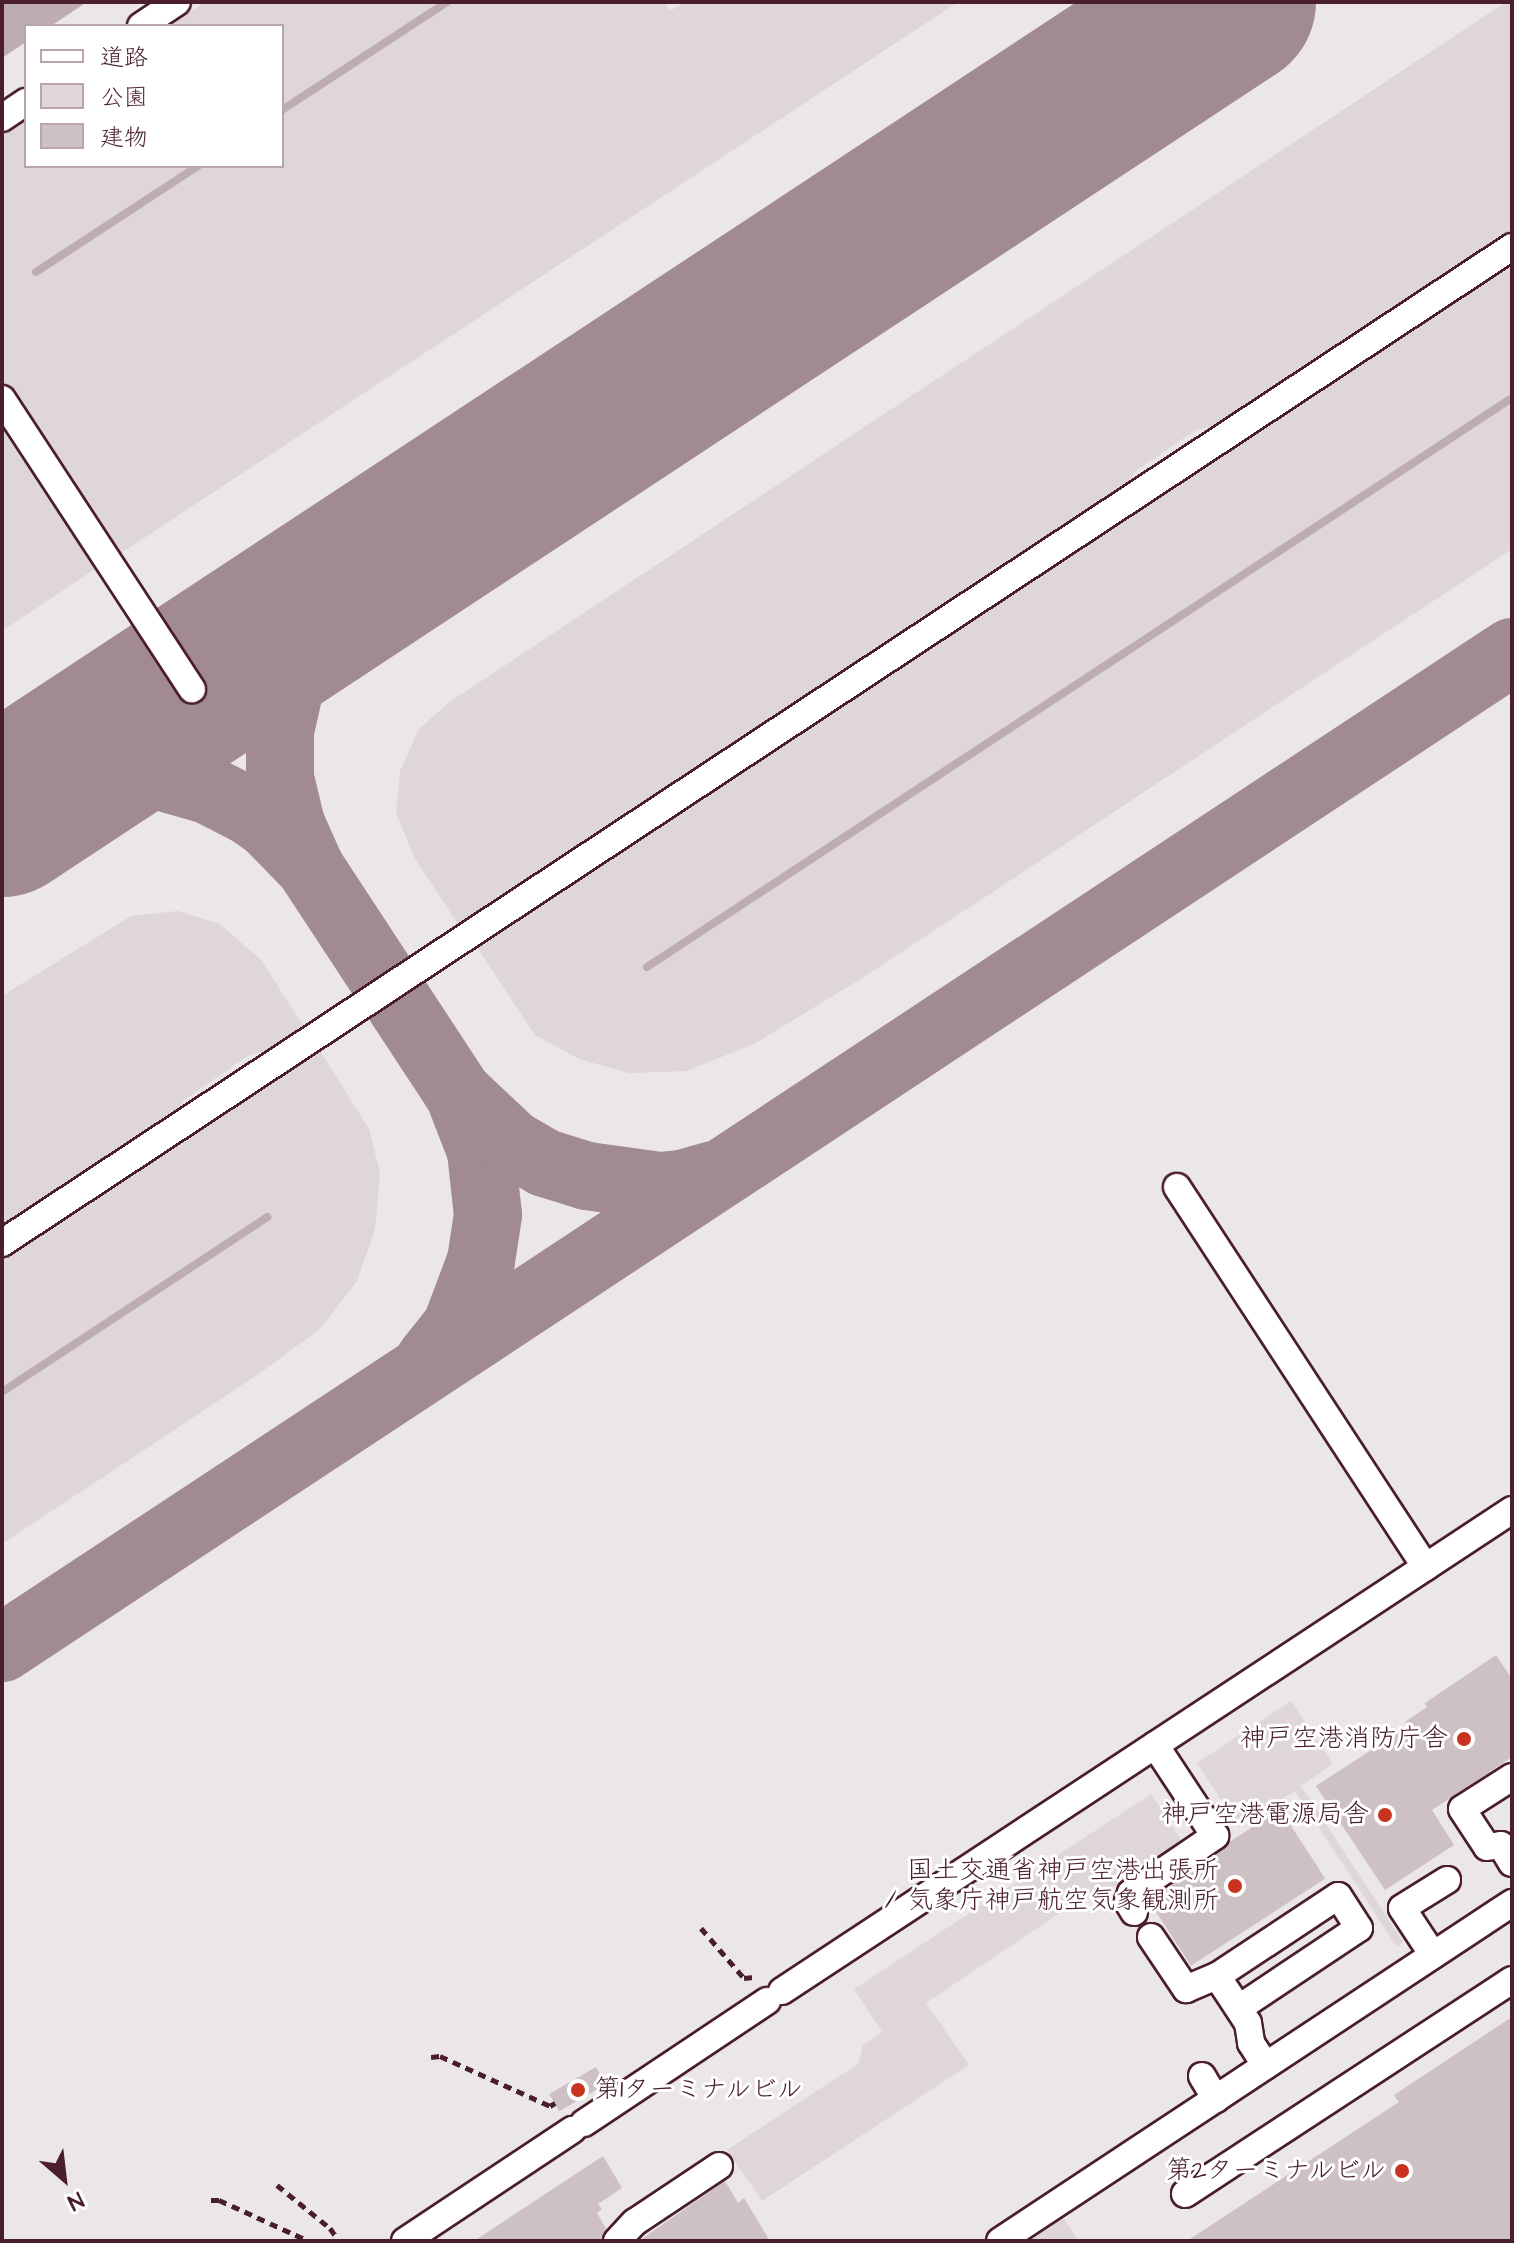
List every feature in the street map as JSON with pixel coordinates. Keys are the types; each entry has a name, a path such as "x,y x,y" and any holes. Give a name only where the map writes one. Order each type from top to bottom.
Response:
{"lane":[{"path":"144,24 177,2"},
{"path":"2,118 24,103"},
{"path":"2,1243 1512,247"},
{"path":"2,399 192,689"},
{"path":"1177,1187 1426,1567"},
{"path":"405,2241 1512,1510"},
{"path":"1134,1912 1128,1902 1131,1893 1215,1836 1155,1745"},
{"path":"1508,1849 1487,1847 1462,1809 1512,1777"},
{"path":"1433,1955 1402,1908 1447,1880"},
{"path":"1151,1937 1186,1989 1217,1976 1338,1896 1359,1928 1239,2008"},
{"path":"1000,2241 1512,1903"},
{"path":"1217,1976 1248,2023 1251,2043 1266,2066"},
{"path":"1185,2194 1512,1980"},
{"path":"1202,2076 1216,2099"},
{"path":"617,2241 635,2222 719,2166"}],"path":[{"path":"701,1928 744,1978 754,1977"},
{"path":"431,2057 440,2056 550,2106 555,2103"},
{"path":"277,2185 330,2228 337,2238"},
{"path":"211,2200 219,2200 309,2241"}],"shaded area":[{"path":"2,2 87,2 54,24 24,24 24,43 2,58"},
{"path":"87,2 1512,2 1512,2241 2,2241 2,58 24,43 24,168 284,168 284,24 54,24"}],"green space":[{"path":"205,2 664,2 670,11 684,2 958,2 115,557 2,385 2,136 24,121 24,168 284,168 284,24 172,24"},
{"path":"1506,2 1512,2 1512,238 1235,421 1196,430 1137,470 1113,501 462,930 415,859 396,813 400,771 419,729 448,703"},
{"path":"1512,258 1512,549 864,977 754,1044 686,1071 629,1073 579,1059 535,1035 474,943"},
{"path":"2,415 101,565 2,631"},
{"path":"178,911 220,924 261,960 308,1033 289,1046 249,1055 183,1101 168,1126 2,1235 2,996 131,916"},
{"path":"317,1046 369,1129 380,1173 375,1229 357,1281 321,1328 260,1373 2,1544 2,1253"},
{"path":"1291,1701 1333,1764 1301,1786 1403,1942 1397,1947 1295,1791 1239,1827 1197,1763"},
{"path":"1151,1794 1182,1841 1103,1895 1097,1888 926,2003 969,2065 762,2201 727,2150 858,2064 863,2045 882,2032 854,1989"},
{"path":"1061,2215 1079,2241 1023,2241"}],"building":[{"path":"1496,1655 1512,1679 1512,1757 1432,1810 1454,1845 1385,1890 1316,1786 1408,1726 1405,1722 1427,1707 1425,1703"},
{"name":"国土交通省神戸空港出張所 / 気象庁神戸航空気象観測所","path":"1280,1809 1325,1879 1191,1966 1146,1896"},
{"name":"第2ターミナルビル","path":"1512,2017 1512,2241 1187,2241 1399,2102 1394,2095"},
{"path":"596,2067 606,2084 559,2111 549,2094"},
{"path":"603,2156 622,2188 598,2204 602,2209 597,2213 606,2229 601,2241 474,2241"},
{"path":"725,2181 738,2203 744,2198 770,2241 639,2241"}],"waterway":[{"path":"284,109 447,2"},
{"path":"36,272 195,168"},
{"path":"647,967 1512,398"},
{"path":"2,1392 267,1217"}],"taxiway":[{"path":"370,570 317,627 294,669 280,731 280,778 291,824 311,869 459,1094 481,1151 488,1215 481,1261 456,1327 429,1361"},
{"path":"2,1648 1512,652"},
{"path":"19,801 78,780 132,774 159,776 208,790 249,811 269,825 306,863"},
{"path":"460,1095 512,1144 545,1163 587,1176 659,1186 682,1184 713,1175"}],"runway":[{"path":"2,812 1231,2"}],"place":[{"name":"神戸空港消防庁舎","path":"1464,1739"},
{"name":"神戸空港電源局舎","path":"1385,1815"},
{"name":"国土交通省神戸空港出張所 / 気象庁神戸航空気象観測所","path":"1235,1886"},
{"name":"第1ターミナルビル","path":"578,2090"},
{"name":"第2ターミナルビル","path":"1402,2171"}]}
